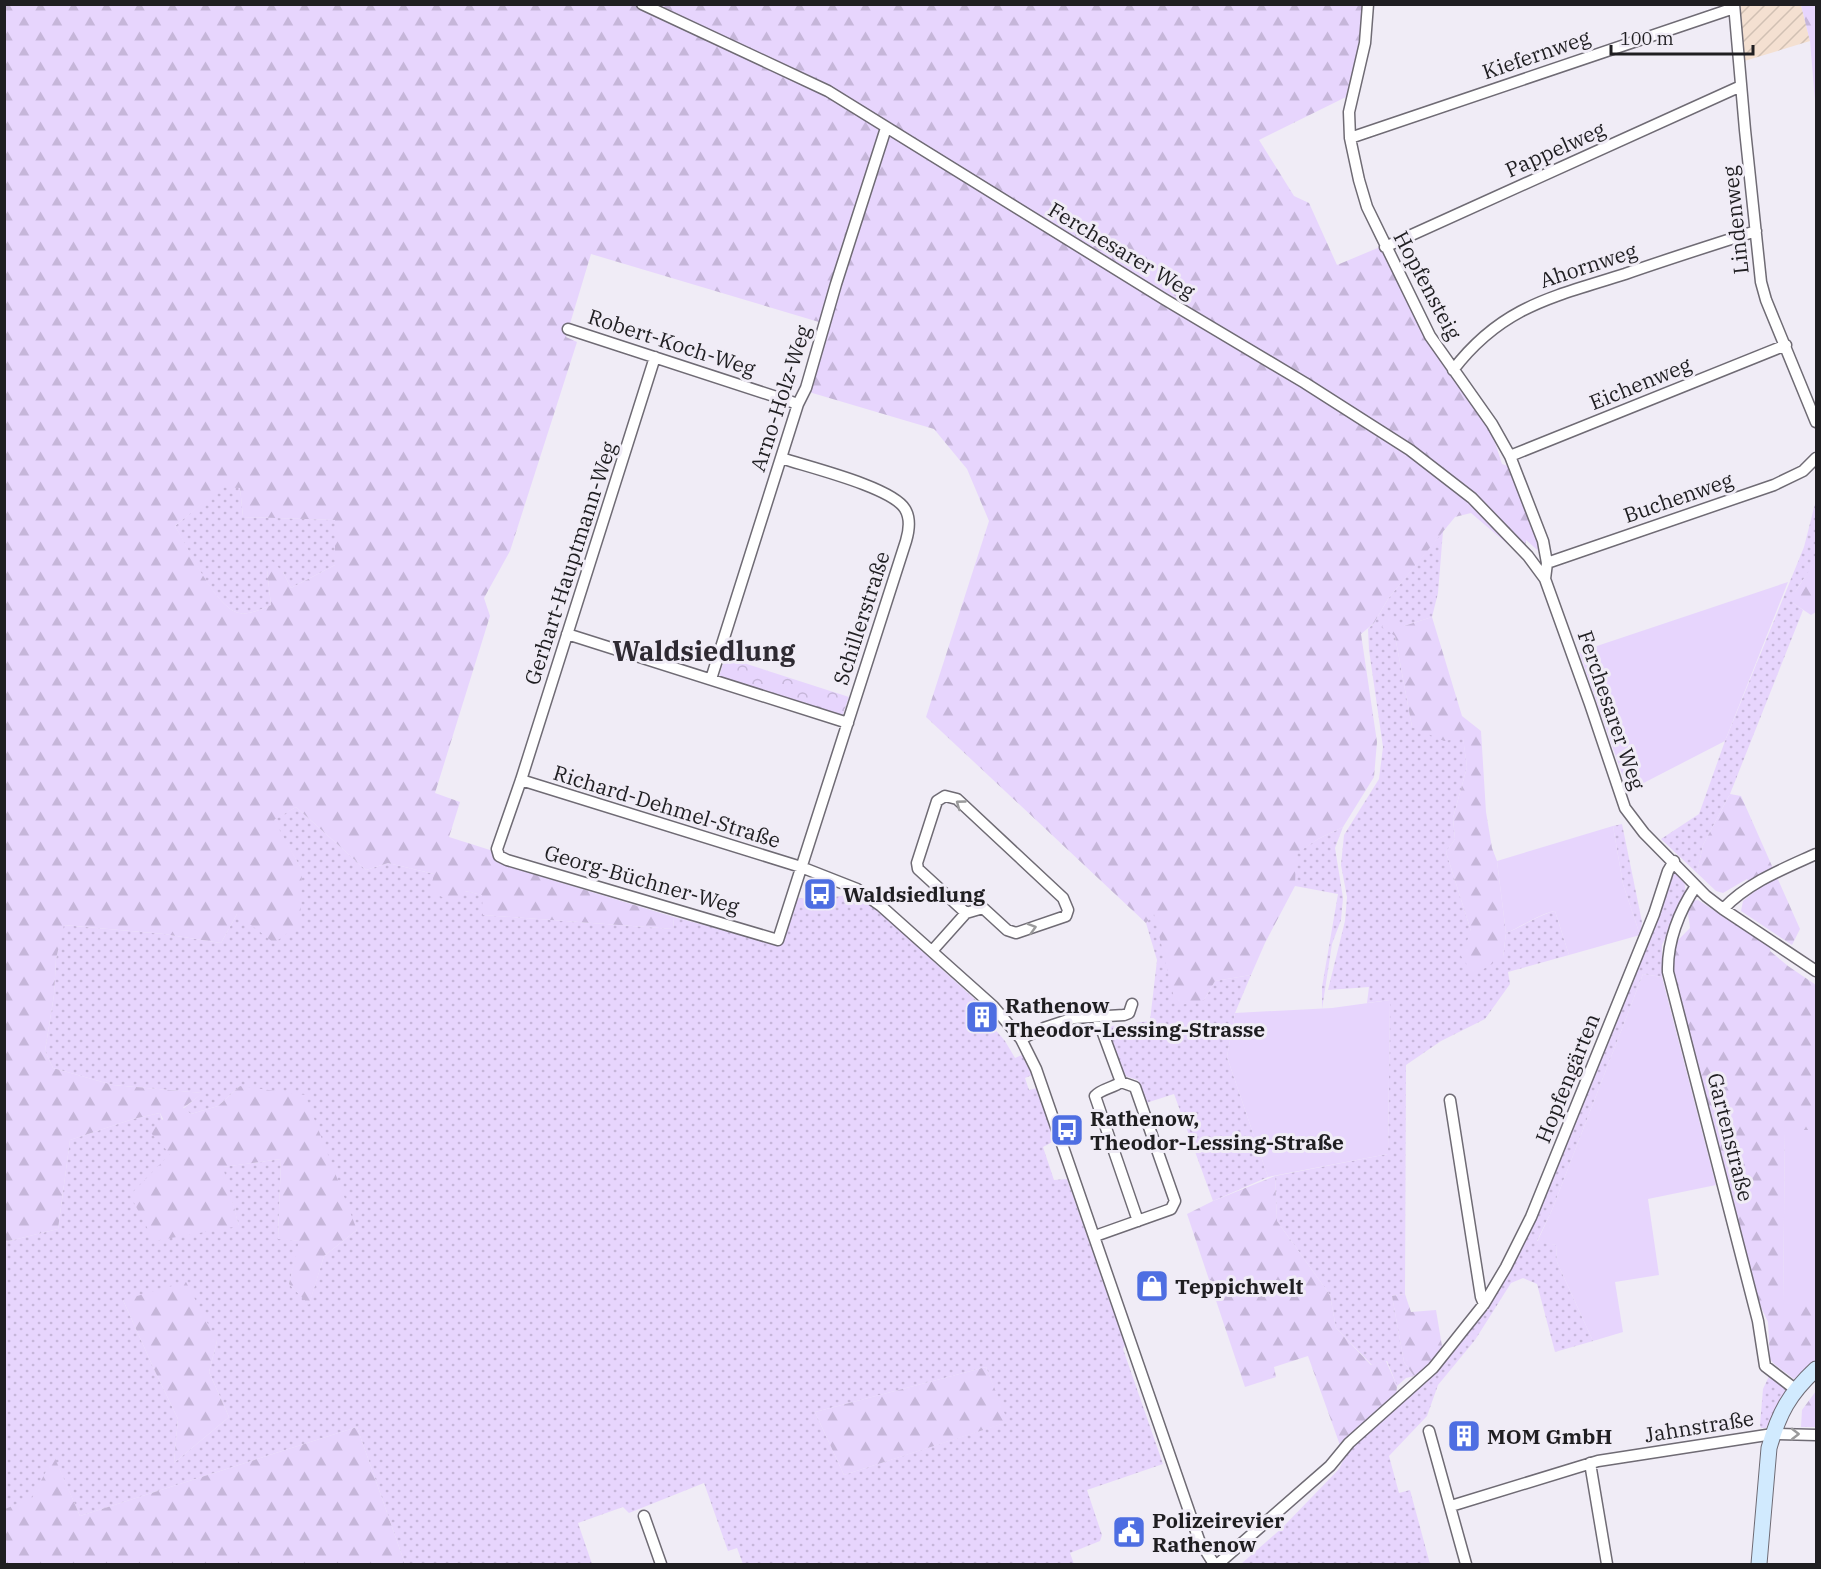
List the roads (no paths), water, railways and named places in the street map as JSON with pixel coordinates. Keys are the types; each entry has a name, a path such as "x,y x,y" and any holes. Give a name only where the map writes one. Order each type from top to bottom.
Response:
{"main road":[{"path":"1759,1564 1769,1448 1773,1434 1785,1403 1795,1389 1816,1370"}],"street":[{"name":"Ferchesarer Weg","path":"642,4 828,91 1164,299 1305,382 1410,450 1472,498 1528,556 1545,579 1625,808 1644,833 1678,865 1696,886 1723,909 1816,970"},
{"name":"Hopfensteig","path":"1368,4 1365,43 1350,102 1350,138 1367,207 1425,327 1492,424 1510,456 1543,541 1547,563"},
{"name":"Kiefernweg","path":"1350,138 1734,6"},
{"name":"Lindenweg","path":"1734,6 1761,282 1766,300 1816,422"},
{"name":"Pappelweg","path":"1385,247 1741,86"},
{"name":"Arno-Holz-Weg","path":"711,679 798,404 806,388 836,284 886,128"},
{"name":"Ahornweg","path":"1453,370 1465,354 1486,334 1528,306 1756,231"},
{"name":"Robert-Koch-Weg","path":"568,329 798,404"},
{"name":"Eichenweg","path":"1510,456 1786,345"},
{"name":"Gerhart-Hauptmann-Weg","path":"521,780 655,357"},
{"name":"Schillerstraße","path":"781,458 879,489 895,498 905,509 909,522 906,541 801,867"},
{"name":"Buchenweg","path":"1547,563 1774,485 1803,471 1816,458"},
{"name":"Ferchesarer Weg","path":"1545,579 1547,563"},
{"path":"567,634 848,723"},
{"name":"Georg-Büchner-Weg","path":"521,780 496,849 499,856 507,860 778,940 801,867"},
{"name":"Richard-Dehmel-Straße","path":"521,780 801,867 857,889 881,906 993,1006 1021,1039 1036,1069 1199,1539 1216,1564"},
{"path":"932,951 966,913 983,908 1007,930 1016,933 1066,916 1068,910 1063,898 957,799 945,796 937,801 917,863 918,869 966,913"},
{"path":"1723,909 1738,894 1765,877 1816,854"},
{"name":"Hopfengärten","path":"1216,1564 1330,1466 1349,1443 1433,1368 1484,1304 1531,1217 1649,926 1668,872 1678,865"},
{"name":"Gartenstraße","path":"1696,886 1683,909 1670,943 1668,972 1758,1321 1766,1366 1795,1389"},
{"path":"1021,1039 1074,1018 1124,1015 1129,1013 1132,1004"},
{"path":"1097,1017 1121,1082"},
{"path":"1121,1082 1113,1088 1098,1092 1095,1096 1138,1221"},
{"path":"1095,1236 1171,1209 1175,1201 1135,1087 1121,1082"},
{"path":"1450,1100 1453,1161 1484,1304"},
{"path":"1429,1431 1466,1564"},
{"name":"Jahnstraße","path":"1451,1506 1590,1463 1773,1434 1816,1435"},
{"path":"1590,1463 1607,1564"},
{"path":"644,1516 661,1564"}],"place":[{"name":"Waldsiedlung","path":"820,894"},
{"name":"Rathenow Theodor-Lessing-Strasse","path":"982,1017"},
{"name":"Rathenow, Theodor-Lessing-Straße","path":"1067,1130"},
{"name":"Teppichwelt","path":"1152,1286"},
{"name":"MOM GmbH","path":"1464,1436"},
{"name":"Polizeirevier Rathenow","path":"1129,1532"}],"district":[{"name":"Waldsiedlung","path":"704,650"}]}
